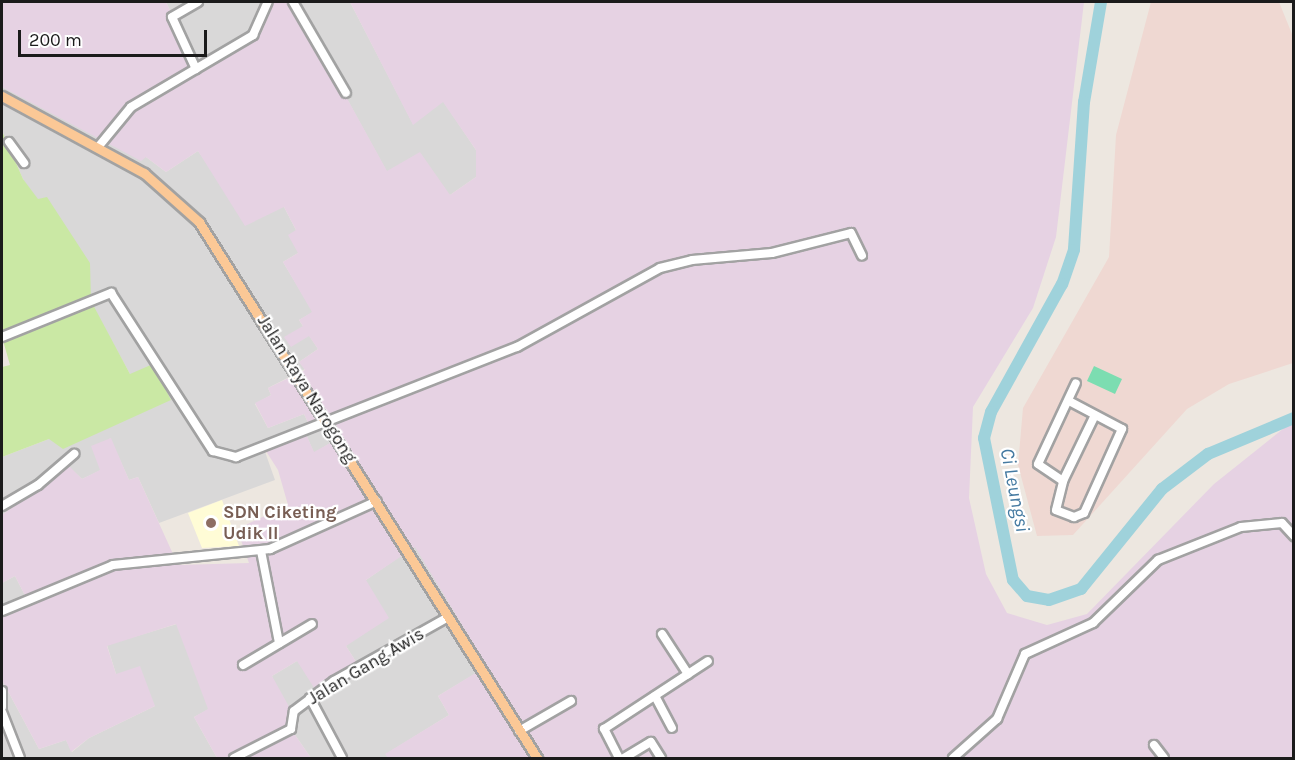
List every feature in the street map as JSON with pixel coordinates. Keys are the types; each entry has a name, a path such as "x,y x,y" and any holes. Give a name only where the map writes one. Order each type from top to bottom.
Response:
{"main road":[{"name":"Jalan Raya Narogong","path":"2,96 99,146 159,184 199,222 377,501 537,759"}],"street":[{"path":"196,69 172,20 198,2"},
{"path":"99,146 131,107 253,35 268,2"},
{"path":"292,2 346,93"},
{"path":"9,142 24,163"},
{"path":"2,337 111,293 213,451 236,457 327,424 517,347 660,268 692,260 772,253 851,233 862,256"},
{"path":"1063,481 1038,464 1076,383"},
{"path":"1069,401 1122,429 1079,517 1056,510 1063,481 1095,415"},
{"path":"2,506 38,485 74,454"},
{"path":"2,611 113,566 261,551 377,501"},
{"path":"953,759 997,719 1030,649 1093,623 1166,555 1222,532 1261,524 1282,523 1293,536"},
{"path":"261,551 279,644"},
{"name":"Jalan Gang Awis","path":"234,759 292,728 293,712 310,698 395,644 448,617"},
{"path":"243,665 312,624"},
{"path":"662,634 688,674"},
{"path":"618,759 604,729 708,661"},
{"path":"2,692 2,706"},
{"path":"655,696 672,728"},
{"path":"310,698 342,759"},
{"path":"519,731 571,701"},
{"path":"2,712 20,759"},
{"path":"624,759 651,742 661,759"},
{"path":"1154,745 1164,759"}],"shaded area":[{"path":"2,2 166,2 198,67 262,32 273,2 294,2 387,171 420,152 450,195 476,177 476,150 443,102 413,125 350,2 1084,2 1056,237 1033,308 973,407 969,498 986,574 1007,613 1047,625 1087,614 1214,484 1293,421 1293,758 388,758 385,754 449,715 438,696 487,666 415,547 366,580 389,618 346,646 360,668 318,694 297,661 272,676 297,721 293,732 311,758 217,758 194,717 208,709 176,624 107,646 116,674 140,666 155,706 89,738 71,752 66,740 39,749 2,680 2,618 30,605 15,576 2,583 2,515 69,466 82,479 100,470 91,446 111,438 129,480 138,477 178,565 249,563 237,529 288,505 278,470 264,448 305,432 314,452 332,442 323,426 311,429 304,414 268,428 255,403 271,395 268,388 305,370 299,362 318,349 309,336 291,347 284,337 303,326 299,320 312,312 283,262 298,253 288,235 296,230 284,207 245,226 198,151 166,172 146,157 141,161 2,87"},
{"path":"166,2 273,2 262,32 198,67"},
{"path":"294,2 350,2 413,124 443,101 476,150 476,177 450,195 387,172"},
{"path":"1151,2 1279,2 1294,39 1293,363 1229,384 1187,409 1073,535 1037,536 1018,465 1023,408 1109,257 1116,135"},
{"path":"2,87 146,157 166,172 198,151 218,178 284,207 296,230 298,253 283,262 313,312 299,320 318,349 299,362 305,369 268,388 271,395 255,404 268,428 304,414 311,429 323,426 332,442 314,453 305,432 264,449 275,480 159,523 138,477 129,480 110,438 101,470 82,479 68,466 2,515 2,457 49,439 130,374 23,179 2,131"},
{"name":"SDN Ciketing Udik II","path":"222,500 239,546 202,548 188,513"},
{"path":"415,546 488,666 438,696 449,715 386,754 388,758 311,758 293,732 272,676 297,661 360,668 346,646 366,580"},
{"path":"15,576 30,605 2,618 2,583"},
{"path":"177,624 209,709 194,717 217,758 2,758 2,680 39,749 66,740 72,752 89,738 155,706 116,674 107,645"}],"green space":[{"path":"2,131 23,179 38,199 47,197 90,263 91,301 130,374 153,364 171,400 63,449 49,439 2,457 2,367 10,365 2,337"},
{"path":"1094,366 1122,379 1115,394 1087,381"}],"waterway":[{"name":"Ci Leungsi","path":"1101,2 1084,102 1074,250 1062,284 991,412 984,438 1013,580 1027,596 1049,600 1081,589 1162,489 1208,454 1294,418"}],"place":[{"name":"SDN Ciketing Udik II","path":"211,523"}]}
